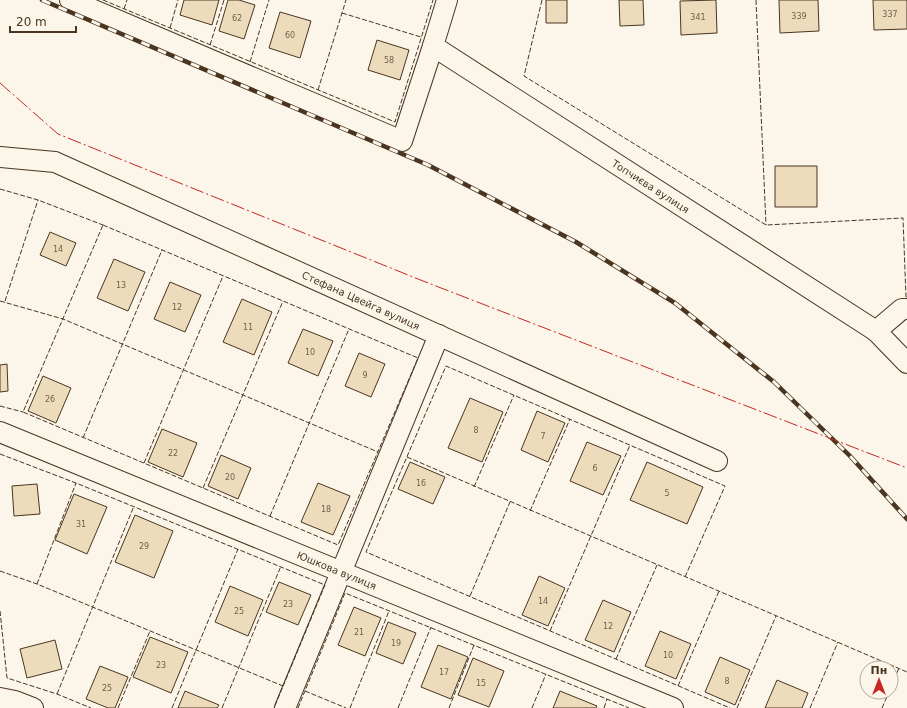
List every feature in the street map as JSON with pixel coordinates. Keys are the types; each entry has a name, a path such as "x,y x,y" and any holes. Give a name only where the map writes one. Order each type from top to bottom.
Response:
{"street":[{"path":"70,0 402,141 447,0"},
{"name":"Топчиєва вулиця","path":"433,46 876,331 907,363"},
{"name":"Стефана Цвейга вулиця","path":"0,157 55,162 717,461"},
{"path":"876,331 902,309 907,309"},
{"path":"285,708 439,335"},
{"name":"Юшкова вулиця","path":"0,432 673,708"},
{"path":"0,698 15,701 34,708"}],"building":[{"path":"184,0 219,0 212,25 180,15"},
{"path":"228,0 239,0 255,5 244,39 219,31"},
{"path":"546,0 567,0 567,23 546,23"},
{"path":"619,0 643,0 644,25 620,26"},
{"path":"716,0 717,33 681,35 680,1"},
{"path":"779,0 818,0 819,31 780,33"},
{"path":"873,0 907,0 907,29 874,30"},
{"path":"280,12 311,21 300,58 269,48"},
{"path":"377,40 409,50 400,80 368,70"},
{"path":"775,166 817,166 817,207 775,207"},
{"path":"50,232 76,243 66,266 40,255"},
{"path":"114,259 145,272 128,311 97,298"},
{"path":"170,282 201,295 185,332 154,319"},
{"path":"242,299 272,312 254,355 223,342"},
{"path":"303,329 333,341 318,376 288,363"},
{"path":"359,353 385,364 371,397 345,386"},
{"path":"7,364 8,391 0,392 0,365"},
{"path":"43,376 71,388 56,423 28,411"},
{"path":"470,398 503,412 482,462 448,448"},
{"path":"537,411 565,423 548,462 521,450"},
{"path":"162,429 197,443 183,477 148,462"},
{"path":"587,442 621,456 603,495 570,481"},
{"path":"221,455 251,468 238,499 208,486"},
{"path":"410,462 445,477 433,504 398,489"},
{"path":"647,462 703,487 687,524 630,500"},
{"path":"318,483 350,496 333,535 301,522"},
{"path":"37,484 40,514 14,516 12,486"},
{"path":"74,494 107,507 87,554 55,540"},
{"path":"135,515 173,531 154,578 115,562"},
{"path":"539,576 565,588 548,626 522,615"},
{"path":"279,582 311,595 298,625 266,612"},
{"path":"230,586 263,600 248,636 215,622"},
{"path":"603,600 631,612 614,652 585,640"},
{"path":"354,607 381,618 365,656 338,645"},
{"path":"388,622 416,633 403,664 376,653"},
{"path":"660,631 691,644 676,679 645,666"},
{"path":"150,637 188,652 171,693 133,677"},
{"path":"55,640 62,669 27,678 20,649"},
{"path":"438,645 468,657 451,699 421,687"},
{"path":"720,657 750,670 735,705 705,692"},
{"path":"473,658 504,671 489,707 458,695"},
{"path":"100,666 128,677 115,708 108,708 86,699"},
{"path":"777,680 808,693 802,708 765,708"},
{"path":"185,691 219,705 217,708 178,708"},
{"path":"560,691 597,706 596,708 553,708"}],"railway":[{"path":"42,0 428,165 576,242 675,303 774,382 850,456 907,519"}],"fence":[{"path":"103,0 395,122 433,0"},
{"path":"124,9 127,0"},
{"path":"170,28 178,0"},
{"path":"210,45 224,0"},
{"path":"250,62 269,0"},
{"path":"318,90 346,0"},
{"path":"542,0 524,76 766,225 903,218 907,297"},
{"path":"756,0 766,225"},
{"path":"342,13 421,37"},
{"path":"0,189 38,200 103,225"},
{"path":"5,301 38,200"},
{"path":"103,225 418,358 338,545 23,412 103,225"},
{"path":"83,438 162,250"},
{"path":"144,463 223,276"},
{"path":"0,301 63,319 378,452"},
{"path":"203,488 283,301"},
{"path":"270,516 349,329"},
{"path":"685,577 725,486 446,366 366,552 730,708"},
{"path":"474,487 514,395"},
{"path":"0,406 23,412"},
{"path":"530,511 570,419"},
{"path":"550,631 630,445"},
{"path":"0,454 76,483 325,585 274,708"},
{"path":"407,457 907,672"},
{"path":"37,584 76,483"},
{"path":"470,596 510,502"},
{"path":"57,694 134,506"},
{"path":"172,708 238,549"},
{"path":"616,659 657,565"},
{"path":"222,708 281,566"},
{"path":"0,571 37,584 283,686"},
{"path":"678,686 719,591"},
{"path":"298,708 345,593 629,708"},
{"path":"0,611 7,678 57,694 91,708"},
{"path":"350,708 389,611"},
{"path":"737,708 776,616"},
{"path":"398,708 431,627"},
{"path":"118,708 150,631"},
{"path":"810,708 838,642"},
{"path":"449,708 474,645"},
{"path":"532,708 546,674"},
{"path":"305,691 346,708"},
{"path":"604,708 607,699"},
{"path":"882,708 886,700"}],"power":[{"path":"0,83 58,134 423,281 907,468"}]}
